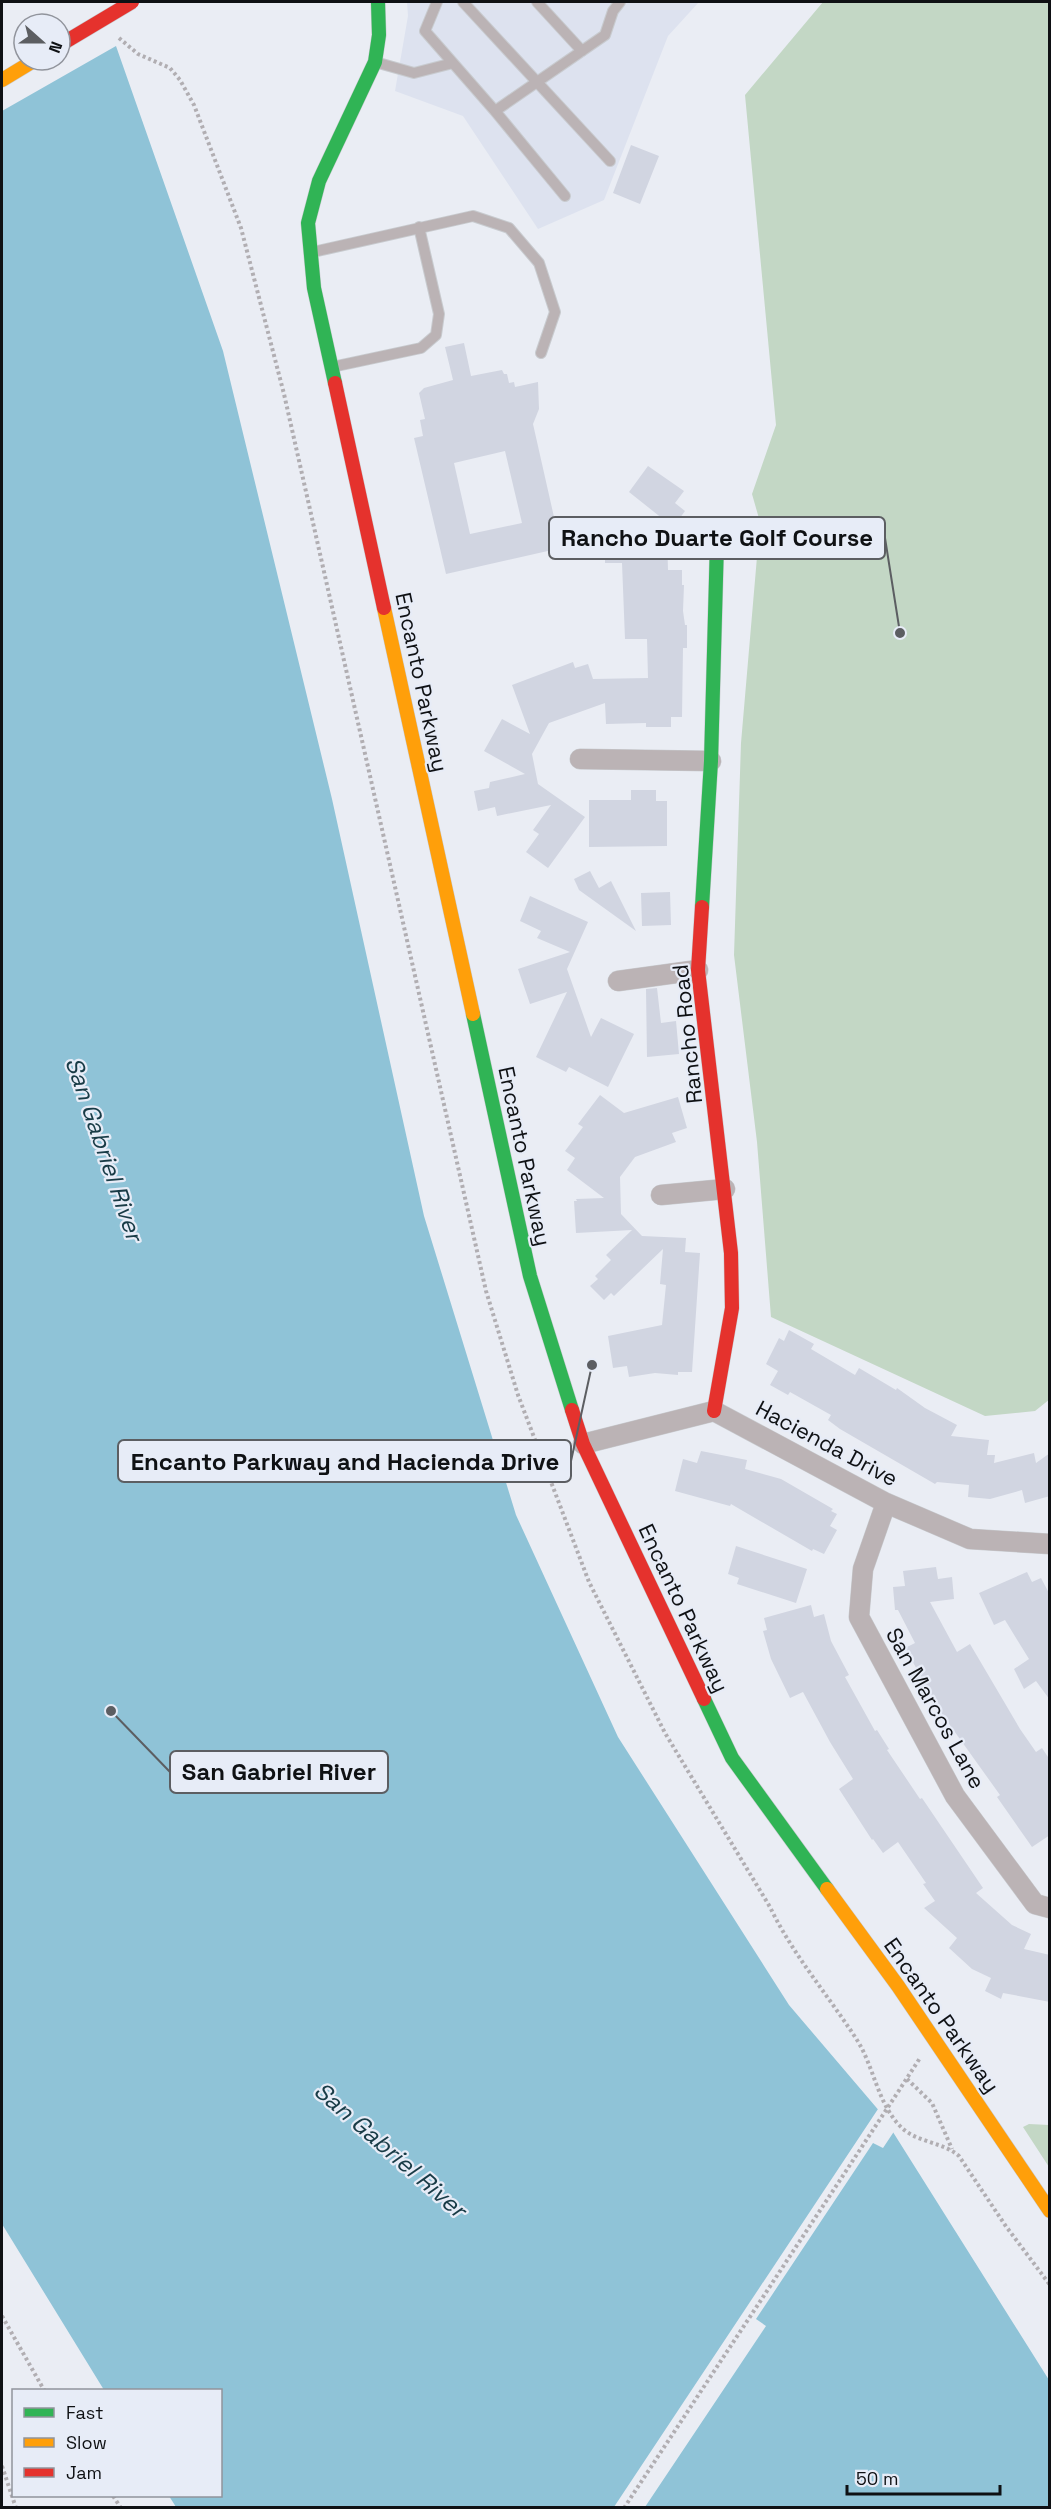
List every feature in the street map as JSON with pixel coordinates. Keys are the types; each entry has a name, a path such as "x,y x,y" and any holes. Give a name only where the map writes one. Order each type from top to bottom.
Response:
{"street":[{"path":"72,38 132,2"},
{"name":"Encanto Parkway","path":"378,2 379,35 375,62 319,180 308,223 314,288 530,1276 583,1444 732,1758 898,1986 1050,2211"},
{"path":"2,80 15,72"},
{"name":"Rancho Road","path":"714,1411 732,1308 731,1253 725,1189 698,970 711,761 717,542"},
{"path":"580,759 711,761"},
{"path":"618,981 698,970"},
{"path":"661,1195 725,1189"},
{"path":"583,1444 714,1411"},
{"name":"Hacienda Drive","path":"714,1411 886,1503 970,1539 1050,1544"},
{"name":"San Marcos Lane","path":"886,1503 863,1569 859,1617 955,1796 1035,1904 1050,1908"}],"lane":[{"path":"436,2 425,31 565,196"},
{"path":"463,2 610,161"},
{"path":"537,2 582,51"},
{"path":"495,111 605,35 613,11 620,2"},
{"path":"375,62 414,73 453,63"},
{"path":"310,252 473,216 509,228 539,263 555,312 541,353"},
{"path":"332,367 421,348 436,334 439,314 419,227"}],"path":[{"path":"624,2508 907,2079 932,2103 952,2150"},
{"path":"2,2316 43,2389"},
{"path":"2,2466 12,2496"}],"shaded area":[{"path":"407,2 699,2 668,36 604,200 538,229 463,116 395,91 408,16"}],"green space":[{"path":"823,2 1049,2 1050,1399 1035,1411 985,1416 771,1317 757,1142 734,955 741,743 760,522 752,494 776,425 745,95"},
{"path":"1029,2124 1049,2125 1049,2167 1023,2127"}],"water":[{"path":"116,46 223,351 332,799 424,1216 516,1515 618,1737 789,2005 881,2113 1049,2380 1049,2507 176,2507 170,2497 222,2497 222,2389 103,2389 2,2224 2,111"}],"pier":[{"path":"880,2106 895,2130 883,2148 873,2143 756,2319 766,2326 645,2507 614,2507"}],"building":[{"path":"631,145 659,156 640,204 613,193"},
{"path":"464,343 471,376 502,370 504,374 507,374 509,383 514,382 515,387 538,382 539,409 533,424 561,548 446,574 414,438 423,436 420,420 425,419 419,393 424,388 453,380 445,347","holes":["505,451 522,523 470,534 454,463"]},
{"path":"648,466 684,491 675,503 685,511 667,536 668,570 682,570 682,585 684,585 683,611 685,625 687,625 687,648 683,648 682,717 671,717 671,727 646,727 646,723 606,724 605,703 549,723 532,754 538,784 585,817 548,868 526,852 539,834 533,830 551,805 497,816 495,807 478,811 474,791 489,788 490,782 525,774 484,751 502,719 530,734 512,685 573,662 575,668 588,664 593,679 648,678 647,639 625,639 622,563 605,563 605,541 609,541 608,529 638,528 638,524 668,523 629,492"},
{"path":"631,790 656,790 656,801 667,801 667,846 589,847 589,800 631,800"},
{"path":"590,871 599,888 611,881 636,931 579,890 574,879"},
{"path":"670,892 671,925 642,926 641,893"},
{"path":"530,896 588,922 567,969 591,1037 601,1018 634,1034 608,1087 569,1067 566,1072 536,1057 567,992 530,1004 518,969 570,952 537,938 541,931 520,921"},
{"path":"657,988 661,1023 676,1021 679,1054 647,1057 646,989"},
{"path":"600,1095 624,1113 678,1097 687,1128 672,1133 676,1142 635,1157 620,1177 621,1214 642,1236 686,1238 685,1252 700,1253 692,1372 678,1372 678,1375 655,1373 629,1377 627,1366 613,1368 608,1336 662,1325 666,1285 660,1284 663,1249 614,1296 611,1293 604,1300 590,1286 598,1279 595,1276 611,1260 606,1255 632,1230 576,1233 574,1201 604,1198 567,1170 575,1158 565,1151 583,1127 578,1124"},
{"path":"789,1330 814,1344 811,1349 855,1375 859,1368 896,1390 897,1388 925,1408 957,1425 951,1436 989,1440 987,1455 995,1455 994,1463 1034,1453 1036,1463 1050,1453 1050,1496 1025,1503 1022,1490 990,1499 968,1497 969,1485 937,1482 935,1484 840,1429 828,1420 831,1415 790,1392 788,1395 770,1385 778,1371 766,1364 779,1338 784,1341"},
{"path":"701,1451 747,1460 745,1469 781,1479 833,1509 831,1511 837,1514 830,1526 837,1530 824,1554 813,1549 812,1551 731,1504 730,1506 675,1491 683,1459 697,1463"},
{"path":"736,1546 807,1569 796,1603 737,1584 739,1578 728,1574"},
{"path":"936,1567 938,1579 952,1577 954,1599 930,1602 957,1652 970,1644 1020,1729 1036,1752 1042,1748 1050,1760 1050,1835 1032,1847 997,1797 1000,1795 942,1714 905,1648 915,1643 898,1610 895,1610 893,1587 905,1586 903,1571"},
{"path":"1027,1572 1032,1582 1041,1578 1050,1595 1050,1700 1036,1681 1024,1689 1014,1669 1029,1659 1005,1620 994,1625 979,1593"},
{"path":"811,1605 814,1617 824,1614 831,1641 849,1675 845,1677 875,1731 877,1730 889,1749 887,1750 983,1888 976,1893 1012,1925 1031,1934 1024,1949 1050,1955 1050,2002 1003,1993 1001,1999 985,1991 991,1978 972,1969 949,1948 957,1938 924,1908 935,1901 923,1884 926,1883 898,1842 883,1853 839,1789 853,1779 803,1692 790,1698 771,1659 763,1631 767,1630 764,1618"}],"traffic: fast":[{"path":"335,383 314,288 308,223 319,181 375,62 379,35 378,2"},
{"path":"702,907 711,761 717,542"},
{"path":"473,1014 530,1276 572,1410"},
{"path":"704,1699 732,1758 827,1889"}],"traffic: slow":[{"path":"2,80 15,72"},
{"path":"384,608 473,1014"},
{"path":"827,1889 898,1986 1050,2211"}],"traffic: jam":[{"path":"72,38 132,2"},
{"path":"335,383 384,608"},
{"path":"702,907 698,970 731,1253 732,1308 714,1411"},
{"path":"572,1410 583,1444 704,1699"}],"place":[{"name":"Rancho Duarte Golf Course","path":"900,633"},
{"name":"Encanto Parkway and Hacienda Drive","path":"592,1365"},
{"name":"San Gabriel River","path":"111,1711"}]}
